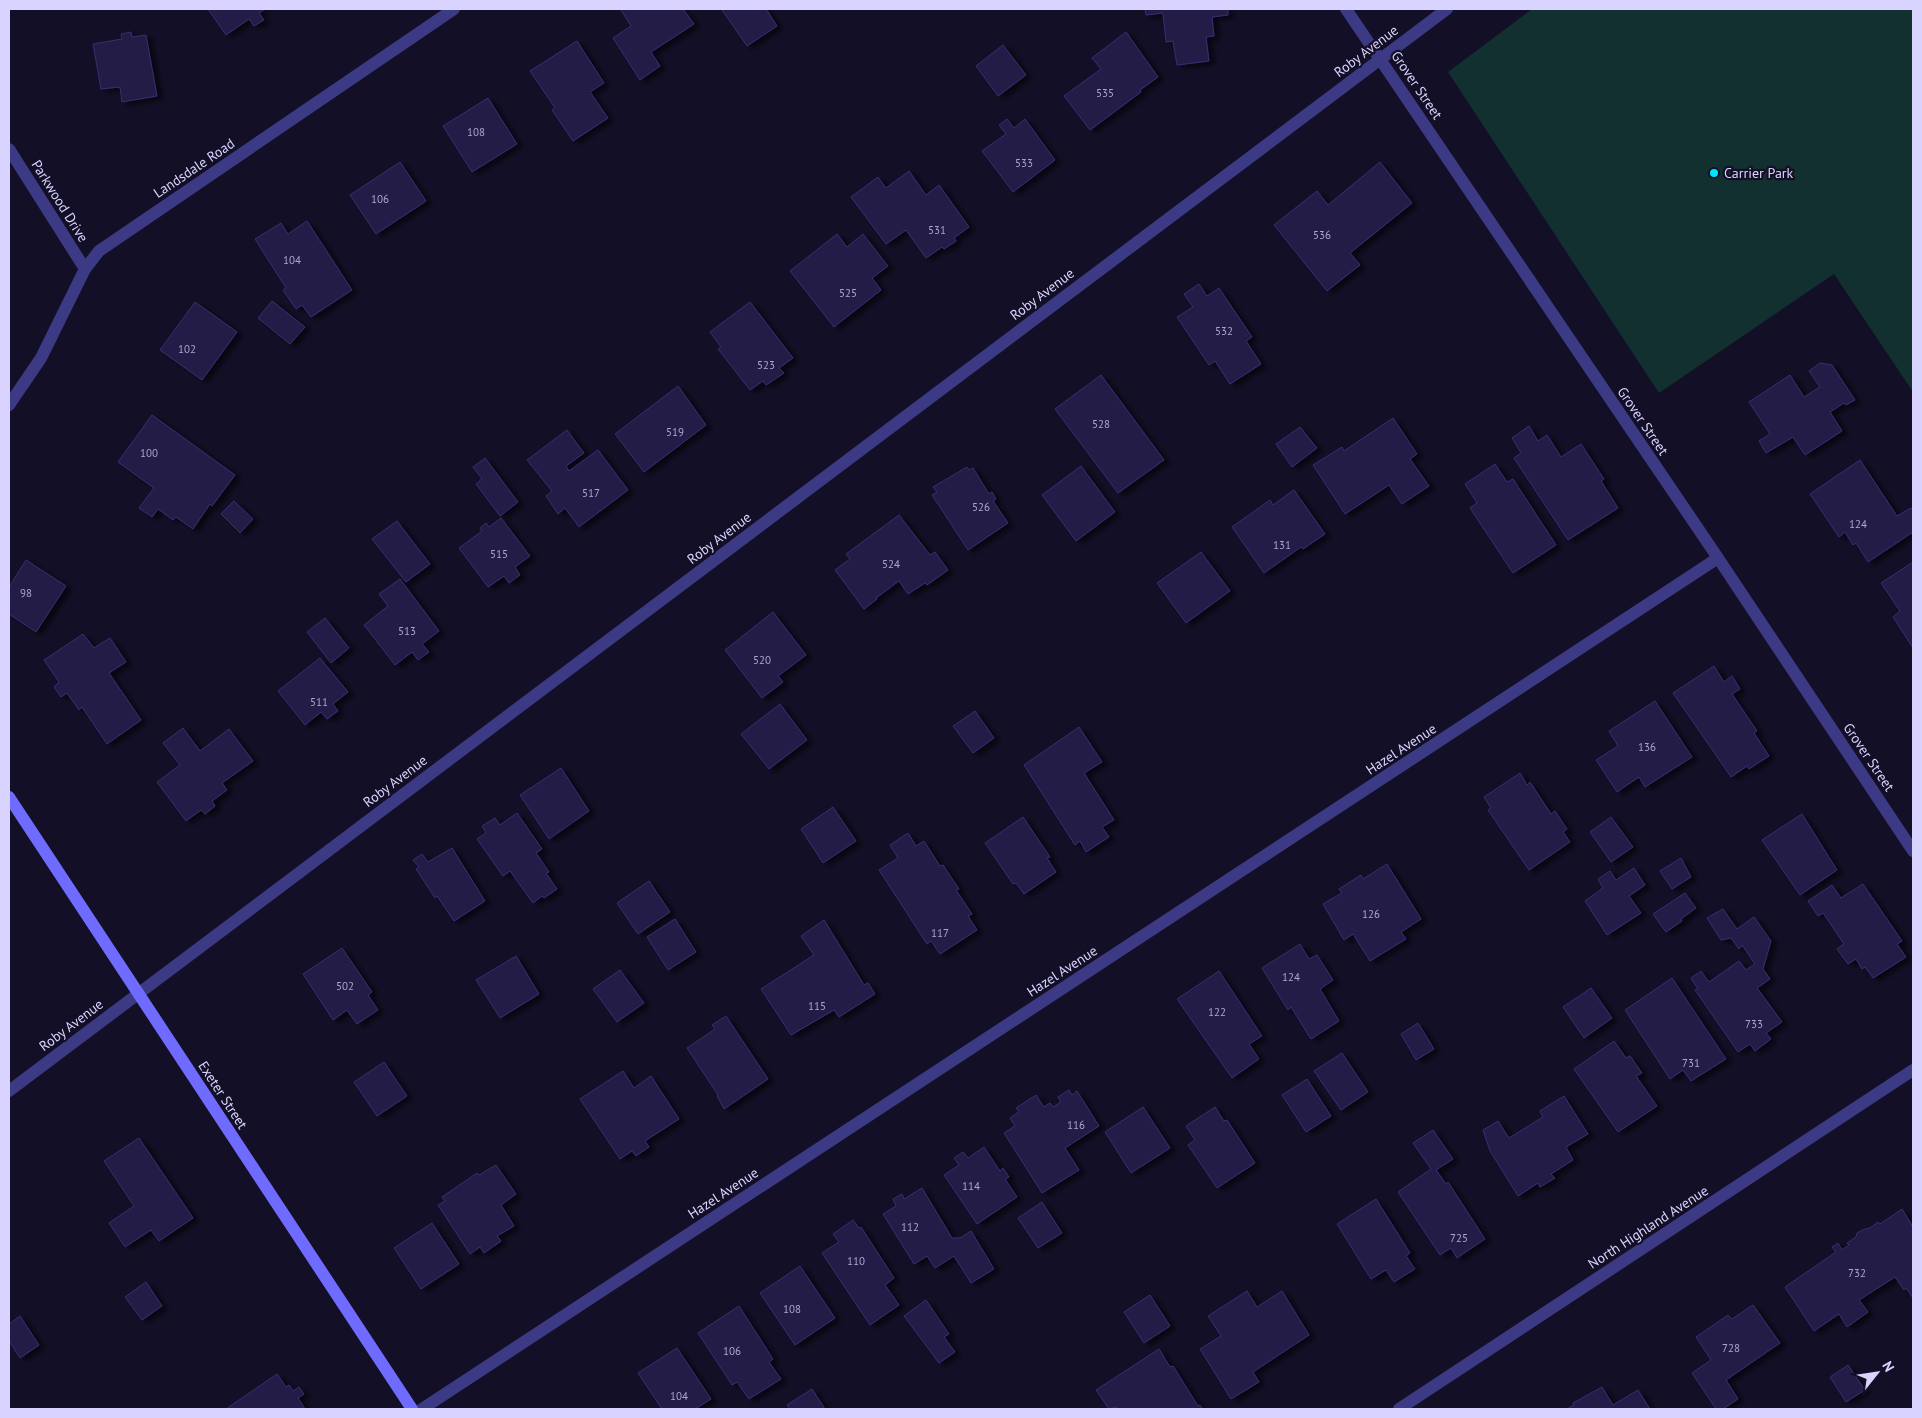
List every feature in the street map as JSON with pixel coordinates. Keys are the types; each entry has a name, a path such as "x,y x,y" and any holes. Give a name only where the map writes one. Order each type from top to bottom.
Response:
{"street":[{"name":"Landsdale Road","path":"9,405 41,358 85,269 99,251 454,9"},
{"name":"Grover Street","path":"1346,9 1718,558 1913,851"},
{"name":"Roby Avenue","path":"9,1091 1447,9"},
{"name":"Parkwood Drive","path":"9,149 85,269"},
{"name":"Hazel Avenue","path":"422,1409 1718,558"},
{"name":"Exeter Street","path":"9,797 412,1409"},
{"name":"North Highland Avenue","path":"1399,1409 1913,1070"}],"green space":[{"name":"Carrier Park","path":"1532,9 1913,9 1913,392 1834,274 1659,393 1448,72"}],"building":[{"path":"208,9 265,9 259,13 264,20 254,26 249,19 226,35"},
{"path":"683,9 694,24 651,52 660,66 640,80 613,38 631,26 621,10"},
{"path":"766,9 777,26 747,46 722,10"},
{"path":"1145,9 1228,9 1228,15 1212,17 1214,36 1206,37 1209,61 1177,65 1173,41 1166,42 1163,13 1146,15"},
{"path":"131,32 132,37 146,35 157,96 122,102 120,87 101,89 93,44 122,39 121,34"},
{"path":"1126,32 1158,77 1090,130 1064,96 1101,69 1092,58"},
{"path":"577,41 604,83 590,92 608,118 573,141 552,110 555,108 530,71"},
{"path":"1003,45 1026,75 998,96 976,66"},
{"path":"488,98 517,144 472,172 443,126"},
{"path":"1007,119 1014,128 1025,119 1055,160 1013,192 982,151 1006,134 999,125"},
{"path":"400,162 426,201 376,234 350,195"},
{"path":"1380,162 1412,203 1350,253 1360,265 1327,291 1274,225 1317,191 1328,205"},
{"path":"909,171 926,195 939,185 969,227 954,238 956,241 944,249 942,247 926,258 906,230 886,244 851,197 878,177 886,188"},
{"path":"307,221 352,290 311,317 302,305 296,309 283,290 286,288 255,239 281,223 288,234"},
{"path":"837,234 847,247 863,234 888,266 872,278 881,290 834,327 790,271"},
{"path":"1199,284 1207,296 1219,288 1252,337 1246,341 1261,364 1230,384 1215,361 1209,365 1177,317 1193,307 1184,294"},
{"path":"272,301 305,327 290,344 258,318"},
{"path":"195,302 237,332 202,380 160,350"},
{"path":"750,302 793,358 779,368 784,373 766,385 763,381 750,390 718,349 721,347 710,332"},
{"path":"1820,363 1832,365 1855,400 1846,405 1844,403 1830,412 1842,431 1805,455 1793,437 1766,453 1759,441 1770,434 1749,402 1790,375 1804,397 1820,387 1809,371"},
{"path":"1101,375 1164,460 1118,493 1055,409"},
{"path":"678,386 706,425 644,472 615,434"},
{"path":"152,415 235,475 212,506 210,504 193,529 176,517 173,520 158,509 152,517 139,508 154,488 118,462"},
{"path":"1393,418 1417,454 1410,459 1429,486 1402,504 1389,485 1345,514 1313,465 1342,447 1344,451"},
{"path":"1529,426 1538,441 1547,435 1561,457 1581,444 1604,479 1601,481 1618,508 1568,540 1514,458 1521,453 1512,438"},
{"path":"1300,427 1317,448 1292,467 1276,444"},
{"path":"567,430 584,453 566,466 569,471 598,450 628,490 579,527 565,508 558,514 546,496 552,491 527,460"},
{"path":"485,458 518,502 500,516 476,484 482,479 473,467"},
{"path":"1860,460 1897,516 1911,508 1913,511 1913,532 1868,562 1856,543 1853,545 1845,532 1839,537 1810,494"},
{"path":"1495,464 1507,482 1513,479 1556,545 1513,573 1470,508 1477,503 1465,484"},
{"path":"1081,466 1115,512 1076,541 1042,495"},
{"path":"967,467 969,470 973,468 989,494 992,492 996,499 993,501 1008,523 968,550 932,495 937,492 933,487"},
{"path":"1294,490 1325,534 1303,549 1301,547 1264,573 1232,527 1270,500 1273,505"},
{"path":"234,501 253,519 240,533 221,514"},
{"path":"899,515 930,555 935,552 948,570 927,585 925,583 908,594 899,581 864,609 835,570 850,559 846,554"},
{"path":"501,518 530,556 515,567 520,575 509,583 504,576 488,587 459,548 482,531 480,528 486,523 489,527"},
{"path":"397,521 430,564 406,582 372,539"},
{"path":"1201,552 1230,591 1186,623 1157,583"},
{"path":"26,560 66,586 36,632 9,614 9,587"},
{"path":"1913,562 1913,648 1893,617 1900,611 1881,583"},
{"path":"400,579 439,631 422,644 429,652 418,660 412,652 395,665 364,625 388,606 379,594"},
{"path":"773,612 806,655 778,676 783,682 762,698 725,650"},
{"path":"325,618 349,648 331,663 307,632"},
{"path":"83,634 94,648 110,638 126,662 109,673 141,720 107,744 82,707 79,710 67,693 61,697 54,687 59,682 44,660"},
{"path":"320,658 348,692 333,704 338,711 327,719 321,712 305,725 278,691"},
{"path":"1714,666 1724,682 1732,676 1740,689 1732,694 1757,731 1754,733 1769,756 1749,769 1747,766 1731,777 1673,693"},
{"path":"1655,701 1692,757 1645,787 1639,777 1617,792 1596,760 1618,746 1609,731"},
{"path":"780,704 807,740 769,769 741,734"},
{"path":"975,711 994,738 973,753 953,726"},
{"path":"1079,727 1102,762 1084,773 1114,820 1102,827 1109,837 1086,852 1080,841 1075,845 1024,765"},
{"path":"183,728 200,751 229,729 253,761 222,783 227,790 212,801 215,806 205,814 201,810 186,821 157,782 180,765 163,743"},
{"path":"561,768 589,811 549,839 520,795"},
{"path":"1520,773 1527,785 1530,782 1551,814 1555,811 1567,829 1563,832 1570,842 1529,870 1488,810 1491,808 1484,797"},
{"path":"833,807 856,841 823,863 801,829"},
{"path":"517,813 542,849 536,853 549,872 546,873 557,889 544,898 542,896 533,903 510,871 503,876 477,839 486,833 482,826 495,818 500,825"},
{"path":"1802,814 1837,870 1800,895 1762,840"},
{"path":"1023,817 1050,857 1047,858 1056,872 1024,894 1016,883 1013,884 985,843"},
{"path":"1611,817 1633,847 1611,862 1590,832"},
{"path":"908,833 916,846 924,841 940,866 943,865 959,889 956,890 972,914 968,916 977,930 940,954 931,941 927,944 879,870 898,858 890,845"},
{"path":"452,848 485,901 454,921 437,896 435,898 416,869 419,867 413,860 422,854 428,862"},
{"path":"1681,858 1691,877 1672,889 1660,871"},
{"path":"1387,864 1421,919 1401,932 1406,939 1370,961 1353,934 1344,940 1323,904 1342,893 1339,889 1361,875 1363,879"},
{"path":"1634,868 1645,885 1629,896 1641,913 1607,935 1585,901 1603,888 1598,879 1610,871 1616,880"},
{"path":"649,881 670,912 638,934 617,903"},
{"path":"1863,884 1902,941 1897,944 1906,957 1873,978 1865,967 1862,969 1856,959 1848,964 1837,949 1844,944 1823,913 1818,916 1808,901 1832,885 1841,898"},
{"path":"1685,893 1696,908 1666,932 1653,914"},
{"path":"1723,909 1737,929 1754,917 1771,941 1763,969 1770,979 1757,988 1782,1022 1766,1033 1771,1039 1755,1051 1750,1044 1738,1052 1695,990 1698,989 1691,978 1701,971 1709,982 1739,961 1746,970 1755,964 1742,945 1739,949 1731,938 1721,940 1707,918"},
{"path":"675,919 696,952 668,970 647,937"},
{"path":"824,920 864,985 868,983 875,994 839,1017 834,1010 791,1035 761,989 814,955 801,936"},
{"path":"1300,944 1309,959 1317,955 1333,980 1320,989 1339,1021 1311,1039 1291,1007 1288,1010 1262,968"},
{"path":"342,948 372,992 368,995 378,1010 357,1024 347,1010 333,1020 303,974"},
{"path":"516,956 539,994 500,1018 476,980"},
{"path":"620,970 644,1003 617,1022 593,989"},
{"path":"1219,971 1262,1036 1249,1044 1259,1059 1232,1078 1177,999"},
{"path":"1672,978 1726,1059 1691,1081 1683,1070 1670,1079 1625,1010"},
{"path":"1591,988 1612,1018 1584,1038 1563,1007"},
{"path":"726,1016 768,1079 724,1109 718,1095 687,1048 715,1029 712,1025"},
{"path":"1418,1023 1434,1049 1416,1060 1401,1034"},
{"path":"1614,1041 1626,1058 1630,1056 1642,1073 1636,1076 1657,1106 1618,1132 1574,1069"},
{"path":"1342,1053 1368,1092 1341,1110 1314,1071"},
{"path":"384,1062 407,1096 377,1116 354,1082"},
{"path":"623,1071 634,1088 651,1076 679,1119 645,1141 649,1147 636,1156 632,1151 620,1159 580,1099"},
{"path":"1307,1079 1331,1116 1306,1132 1282,1095"},
{"path":"1069,1090 1072,1095 1077,1091 1099,1126 1065,1148 1079,1170 1042,1193 1004,1133 1015,1126 1010,1118 1019,1112 1016,1108 1036,1095 1044,1107 1050,1103 1053,1107 1061,1102 1058,1097"},
{"path":"1564,1096 1588,1134 1566,1147 1573,1160 1551,1174 1555,1178 1540,1187 1538,1183 1518,1196 1490,1151 1483,1130 1498,1121 1509,1138 1543,1117 1540,1111"},
{"path":"1143,1107 1170,1148 1131,1173 1105,1132"},
{"path":"1215,1107 1224,1121 1227,1120 1255,1163 1217,1188 1188,1145 1195,1140 1186,1126"},
{"path":"1433,1130 1453,1159 1436,1170 1446,1184 1448,1182 1485,1239 1457,1258 1451,1248 1440,1255 1398,1192 1431,1169 1413,1143"},
{"path":"139,1138 193,1218 159,1241 151,1230 125,1247 109,1223 134,1206 104,1161"},
{"path":"984,1147 1000,1171 1003,1168 1009,1177 1005,1179 1017,1197 977,1224 944,1175 959,1165 954,1158 963,1152 968,1158"},
{"path":"496,1165 516,1194 501,1205 514,1226 497,1236 501,1241 484,1253 480,1247 470,1254 438,1205 445,1201 442,1197 477,1173 479,1175"},
{"path":"922,1188 952,1238 960,1238 971,1231 994,1269 971,1283 954,1256 935,1268 927,1256 914,1264 883,1214 896,1206 893,1199 902,1194 904,1199"},
{"path":"1376,1199 1410,1253 1406,1256 1415,1269 1394,1282 1386,1270 1371,1279 1337,1224"},
{"path":"1042,1202 1062,1233 1038,1248 1018,1218"},
{"path":"1902,1209 1913,1227 1913,1298 1906,1288 1904,1290 1895,1277 1859,1300 1868,1312 1847,1327 1839,1314 1814,1331 1785,1287 1836,1252 1832,1247 1838,1243 1842,1250 1849,1245 1847,1243 1856,1237 1857,1233 1870,1228 1878,1222 1880,1224"},
{"path":"853,1220 859,1228 861,1227 894,1278 885,1285 899,1305 870,1325 822,1253 839,1242 833,1234"},
{"path":"432,1223 459,1264 421,1289 394,1248"},
{"path":"800,1266 835,1318 795,1345 760,1293"},
{"path":"146,1282 162,1306 142,1320 125,1297"},
{"path":"1247,1291 1257,1307 1282,1291 1309,1335 1253,1372 1259,1382 1231,1399 1200,1349 1221,1336 1208,1316"},
{"path":"1150,1295 1170,1326 1144,1343 1124,1312"},
{"path":"926,1300 949,1334 944,1337 955,1352 939,1363 904,1316"},
{"path":"1753,1305 1780,1343 1726,1380 1738,1399 1723,1409 1716,1409 1692,1373 1711,1360 1696,1337 1728,1315 1732,1319"},
{"path":"739,1306 773,1359 769,1362 781,1379 749,1399 737,1382 732,1385 698,1333"},
{"path":"20,1316 39,1345 20,1358 9,1341 9,1324"},
{"path":"677,1348 711,1399 695,1409 662,1409 638,1373"},
{"path":"1159,1349 1170,1367 1173,1366 1198,1406 1200,1405 1203,1409 1117,1409 1116,1407 1109,1409 1096,1390"},
{"path":"1848,1365 1865,1390 1846,1402 1830,1377"},
{"path":"277,1374 286,1387 289,1385 293,1391 299,1387 304,1394 298,1398 305,1409 226,1409"},
{"path":"1602,1387 1613,1405 1638,1390 1650,1409 1567,1409 1574,1405 1573,1403"},
{"path":"812,1389 825,1409 790,1409 787,1405"}],"place":[{"name":"Carrier Park","path":"1714,173"}]}
